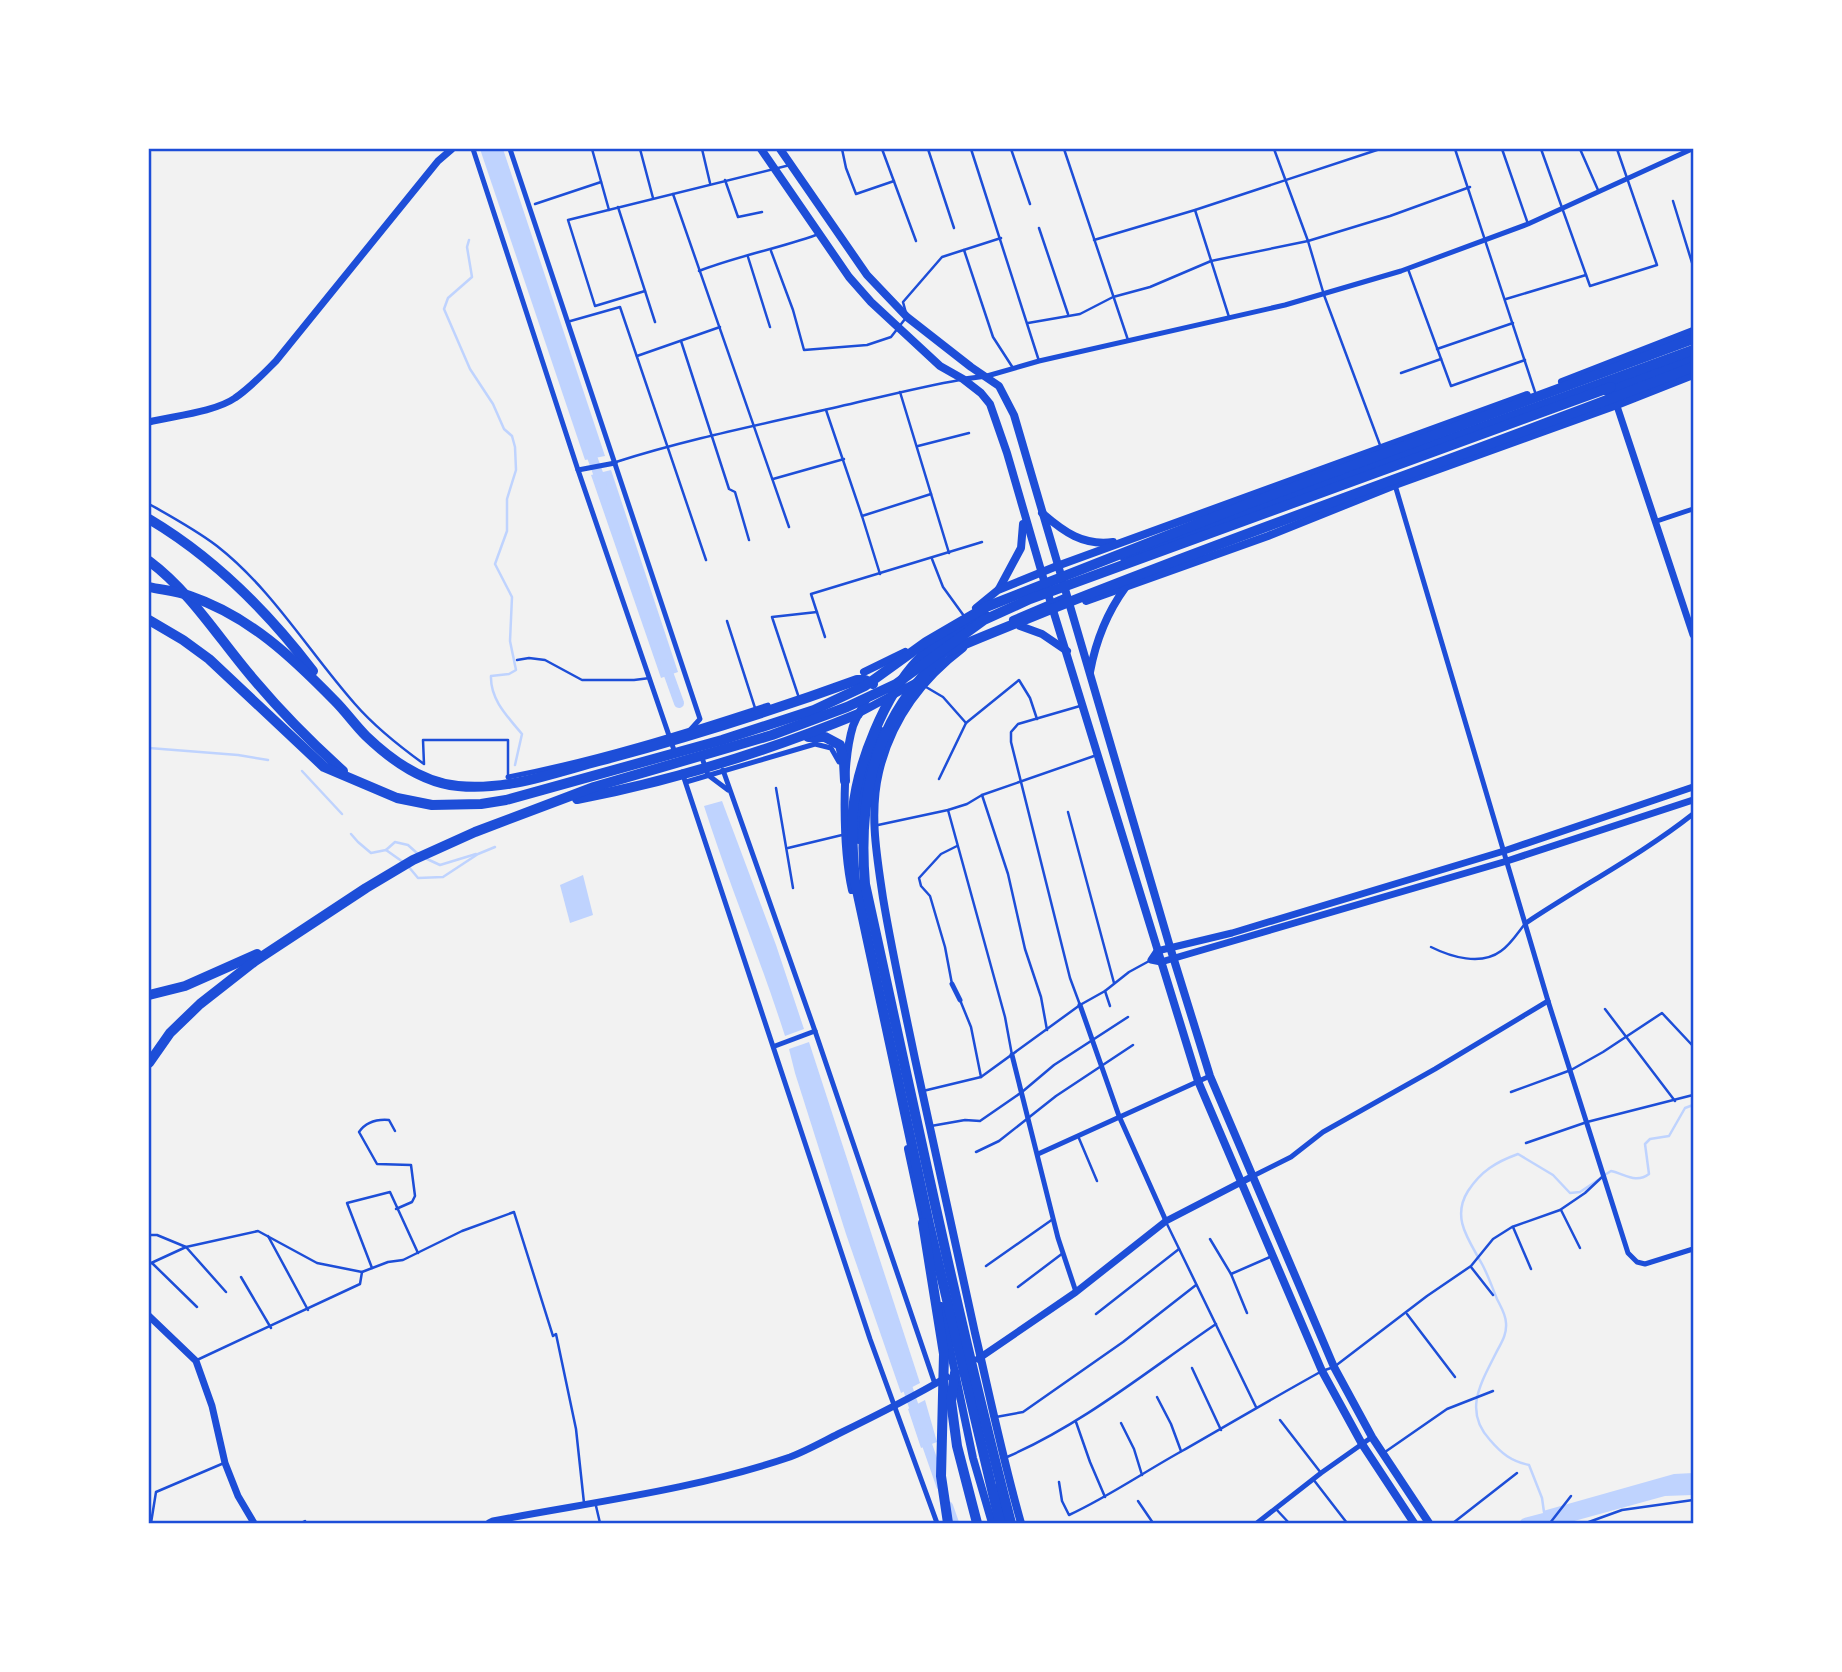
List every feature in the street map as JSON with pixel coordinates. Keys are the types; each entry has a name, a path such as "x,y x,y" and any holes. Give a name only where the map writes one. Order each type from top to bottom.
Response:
{"highway":[{"path":"149,620 183,639 209,659 324,766 397,798 432,805 481,804 506,800 722,740 814,710 865,686 926,642 986,607 1693,339"},
{"path":"1000,1523 902,1107 855,881 853,811 859,780 871,738 898,689 917,661 939,642 968,624 1039,590 1693,354"},
{"path":"1009,1523 982,1413 865,884 862,827 866,797 878,748 898,707 936,660 973,631 1005,614 1568,406 1693,354"},
{"path":"930,659 1158,566 1571,415 1693,367"},
{"path":"149,1063 170,1033 200,1004 281,943 413,860 475,832 594,787 815,721 896,684 984,620 1030,599 1611,387"},
{"path":"149,519 183,539 216,566 302,656 335,702"},
{"path":"149,561 189,600 254,681 299,730 351,778"},
{"path":"149,587 190,596 252,625 273,641 367,736 406,767 437,782 458,786 491,786 552,774 652,747 861,680 876,685"},
{"path":"926,642 1030,599"},
{"path":"833,689 864,672"},
{"path":"557,802 626,790 795,738 858,714"},
{"path":"795,738 821,737 840,745 846,776"},
{"path":"149,995 185,986 281,943"},
{"path":"902,1107 944,1354 940,1466 948,1523"},
{"path":"955,1373 951,1401 957,1446 977,1523"}],"main road":[{"path":"761,149 849,277 940,366 964,379 990,404 1157,951 1156,961 1198,1081 1322,1371 1362,1444 1414,1523"},
{"path":"780,149 855,261 907,317 999,386 1014,415 1210,1076 1296,1282 1335,1367 1382,1454 1429,1523"},
{"path":"864,672 892,659 964,616 998,590 1693,331"},
{"path":"1611,387 1693,354"},
{"path":"983,637 1268,537 1395,485 1693,375"},
{"path":"998,590 1021,548 1024,533 1022,507"},
{"path":"1042,513 1063,532 1082,541 1099,544 1127,541"},
{"path":"1061,578 1078,572 1091,554"},
{"path":"1090,675 1099,634 1125,587"},
{"path":"879,772 895,727 932,675 951,658 983,637 1026,613 1066,597"},
{"path":"1020,626 1042,634 1067,652"},
{"path":"892,659 858,714 853,729 846,776 849,877 902,1107 973,1458 992,1523"},
{"path":"858,714 932,675"},
{"path":"876,685 887,697 891,711 867,769 859,805 859,852 864,893 951,1295 952,1360"},
{"path":"881,731 874,826 890,937 928,1126 993,1417 1021,1523"},
{"path":"846,776 859,805"},
{"path":"902,1107 916,1131"},
{"path":"951,1295 975,1333"},
{"path":"990,1401 992,1475"},
{"path":"962,1405 1009,1523"}],"street":[{"path":"149,422 233,400 247,388 276,361 438,161 452,149"},
{"path":"474,149 578,470 775,1046 870,1339 937,1523"},
{"path":"510,149 700,719 691,729"},
{"path":"964,379 987,376 1039,361 1324,295 1408,269 1528,224 1692,149"},
{"path":"1604,366 1693,635"},
{"path":"578,470 615,463"},
{"path":"1395,485 1548,1001 1628,1253 1637,1262 1645,1264 1693,1250"},
{"path":"1657,521 1693,509"},
{"path":"1045,584 1061,578"},
{"path":"508,777 668,736 864,672"},
{"path":"691,729 708,775 730,791"},
{"path":"686,782 815,744 824,745 837,754 846,776"},
{"path":"723,771 816,1031 935,1384"},
{"path":"1157,951 1232,933 1504,851 1693,787"},
{"path":"1156,961 1507,861 1693,800"},
{"path":"1526,923 1571,892 1656,841 1693,814"},
{"path":"952,984 960,1000"},
{"path":"489,1523 584,1503 645,1495 792,1456 894,1406 981,1358 1076,1293 1166,1221 1291,1157 1322,1132 1548,1001"},
{"path":"1080,1005 1119,1116 1166,1221"},
{"path":"775,1046 816,1031"},
{"path":"1012,1055 1053,1219 1076,1293"},
{"path":"1038,1154 1210,1076"},
{"path":"149,1316 196,1361 212,1406 225,1463 238,1496 254,1523"},
{"path":"1257,1523 1372,1437"}],"lane":[{"path":"592,149 609,209"},
{"path":"640,149 653,198"},
{"path":"702,149 710,184"},
{"path":"842,149 856,194 894,181"},
{"path":"882,149 916,241"},
{"path":"928,149 954,228"},
{"path":"971,149 1039,361"},
{"path":"1011,149 1030,204"},
{"path":"1064,149 1128,340"},
{"path":"1274,149 1308,241 1324,295 1381,448"},
{"path":"1094,240 1380,149"},
{"path":"1455,149 1470,187 1535,392"},
{"path":"1502,149 1528,224"},
{"path":"1541,149 1590,286 1657,265 1617,149"},
{"path":"1580,149 1599,192"},
{"path":"645,291 594,306 568,220 790,164"},
{"path":"725,180 738,217 762,212"},
{"path":"535,204 601,182"},
{"path":"1028,323 1080,314 1113,297 1150,287 1212,261 1308,241 1390,216 1470,187"},
{"path":"673,194 789,527"},
{"path":"1673,201 1693,266"},
{"path":"618,207 655,321"},
{"path":"1195,209 1229,317"},
{"path":"1038,228 1069,316"},
{"path":"699,271 734,257 771,251 819,234"},
{"path":"771,251 793,310 804,350 867,345 891,337 907,317 903,302 942,257 1001,238"},
{"path":"964,250 993,337 1013,368"},
{"path":"747,255 771,327"},
{"path":"1408,269 1451,386 1525,360"},
{"path":"1506,299 1586,275"},
{"path":"567,322 620,307 706,560"},
{"path":"1437,349 1513,323"},
{"path":"637,356 720,327"},
{"path":"681,341 729,489 735,492 749,540"},
{"path":"1401,373 1441,359"},
{"path":"615,463 711,435 900,391 964,379"},
{"path":"900,391 949,553"},
{"path":"826,410 880,574"},
{"path":"917,447 968,433"},
{"path":"772,479 844,459"},
{"path":"862,516 931,494"},
{"path":"149,504 218,547 250,577 355,704 414,757 424,764 423,740 508,740 508,777"},
{"path":"824,637 811,594 982,542"},
{"path":"932,559 943,587 964,616"},
{"path":"798,695 772,617 817,612"},
{"path":"727,621 755,709"},
{"path":"517,660 545,660 582,680 650,678"},
{"path":"939,779 965,723 1018,680 1030,698 1037,719"},
{"path":"923,685 943,697 965,723"},
{"path":"1080,1005 1070,978 1011,742 1011,732 1018,724 1083,704"},
{"path":"874,826 967,804 982,795 1098,755"},
{"path":"776,788 793,888"},
{"path":"982,795 1008,874 1025,949 1041,997 1046,1030"},
{"path":"948,810 1005,1017 1012,1055"},
{"path":"1068,812 1114,983"},
{"path":"788,848 846,834"},
{"path":"952,984 945,947 930,896 921,886 919,878 940,854 957,846"},
{"path":"1431,947 1446,955 1478,959 1492,956 1502,951 1526,923"},
{"path":"922,1091 981,1077 1080,1005 1156,961"},
{"path":"1105,991 1110,1006"},
{"path":"960,1000 971,1027 981,1077"},
{"path":"1605,1009 1675,1101"},
{"path":"1511,1092 1571,1070 1662,1013 1692,1045"},
{"path":"928,1126 965,1119 980,1121 1022,1092 1054,1065 1128,1017"},
{"path":"976,1152 999,1141 1056,1096 1133,1045"},
{"path":"1527,1143 1587,1122 1693,1095"},
{"path":"396,1131 389,1120 380,1119 364,1125 359,1132 377,1164 411,1165 415,1196 412,1202 396,1209"},
{"path":"1078,1135 1097,1181"},
{"path":"1059,1482 1062,1500 1069,1515 1105,1497 1256,1407 1322,1371 1335,1367 1427,1296 1471,1266 1493,1239 1513,1227 1560,1210 1585,1194 1604,1175"},
{"path":"372,1268 347,1203 390,1192 418,1253"},
{"path":"1560,1210 1580,1248"},
{"path":"197,1307 150,1264 187,1247 258,1231 317,1263 362,1272 418,1253 462,1231 514,1212 553,1336 556,1334 576,1429 584,1503"},
{"path":"986,1266 1053,1219"},
{"path":"1166,1221 1256,1407"},
{"path":"1513,1227 1531,1269"},
{"path":"149,1236 157,1235 187,1247 226,1292"},
{"path":"268,1236 308,1310"},
{"path":"1210,1239 1231,1274 1247,1313"},
{"path":"1096,1314 1179,1249"},
{"path":"1018,1287 1063,1253"},
{"path":"1231,1274 1273,1256"},
{"path":"1471,1266 1493,1295"},
{"path":"196,1361 360,1284 362,1272"},
{"path":"241,1277 271,1328"},
{"path":"993,1417 1023,1412 1123,1342 1196,1285"},
{"path":"1407,1314 1455,1377"},
{"path":"1003,1459 1040,1443 1076,1422 1216,1324"},
{"path":"1192,1368 1221,1430"},
{"path":"1382,1454 1447,1409 1493,1391"},
{"path":"1157,1397 1181,1451"},
{"path":"1280,1420 1321,1473"},
{"path":"1076,1422 1105,1497"},
{"path":"1121,1423 1134,1449 1142,1475"},
{"path":"151,1523 156,1492 225,1463"},
{"path":"1452,1523 1517,1473"},
{"path":"1313,1479 1347,1523"},
{"path":"149,1495 155,1496"},
{"path":"1550,1523 1571,1496"},
{"path":"1586,1523 1622,1510 1693,1500"},
{"path":"1138,1501 1153,1523"},
{"path":"595,1502 600,1523"},
{"path":"1276,1509 1289,1523"}],"water":[{"path":"480,149 503,149 605,456 585,460"},
{"path":"611,470 678,672 661,678 591,475"},
{"path":"722,801 804,1029 785,1036 704,806"},
{"path":"583,875 593,915 570,923 560,885"},
{"path":"809,1042 920,1383 901,1393 846,1234 795,1073 789,1049"},
{"path":"925,1400 937,1442 921,1448 908,1409"},
{"path":"1693,1473 1693,1495 1665,1496 1567,1523 1546,1523 1543,1511 1674,1474"}],"waterway":[{"path":"469,240 467,247 472,277 448,298 444,309 470,369 493,404 504,429 512,436 515,447 516,470 507,499 507,531 495,564 512,597 510,641 516,670 509,674 491,676 496,700 522,734 515,765"},
{"path":"588,446 602,484"},
{"path":"665,664 679,703"},
{"path":"149,748 268,760"},
{"path":"302,771 342,814"},
{"path":"351,834 371,853 386,850 403,862"},
{"path":"386,850 395,842 408,845 418,854"},
{"path":"408,866 418,878 443,877 478,854 495,847"},
{"path":"427,859 440,865 476,854"},
{"path":"1603,1176 1611,1171 1635,1178 1649,1174 1645,1144 1650,1139 1669,1136 1685,1108 1693,1105"},
{"path":"1544,1512 1542,1498 1529,1465 1512,1459 1499,1449 1482,1429 1477,1418 1480,1386 1505,1335 1506,1320 1486,1272 1467,1237 1461,1210 1468,1191 1478,1178 1496,1164 1518,1154 1553,1175 1570,1193 1580,1192 1598,1180"},
{"path":"904,1377 917,1416"},
{"path":"923,1433 941,1485"},
{"path":"948,1506 954,1523"},
{"path":"1525,1523 1555,1515"}]}
